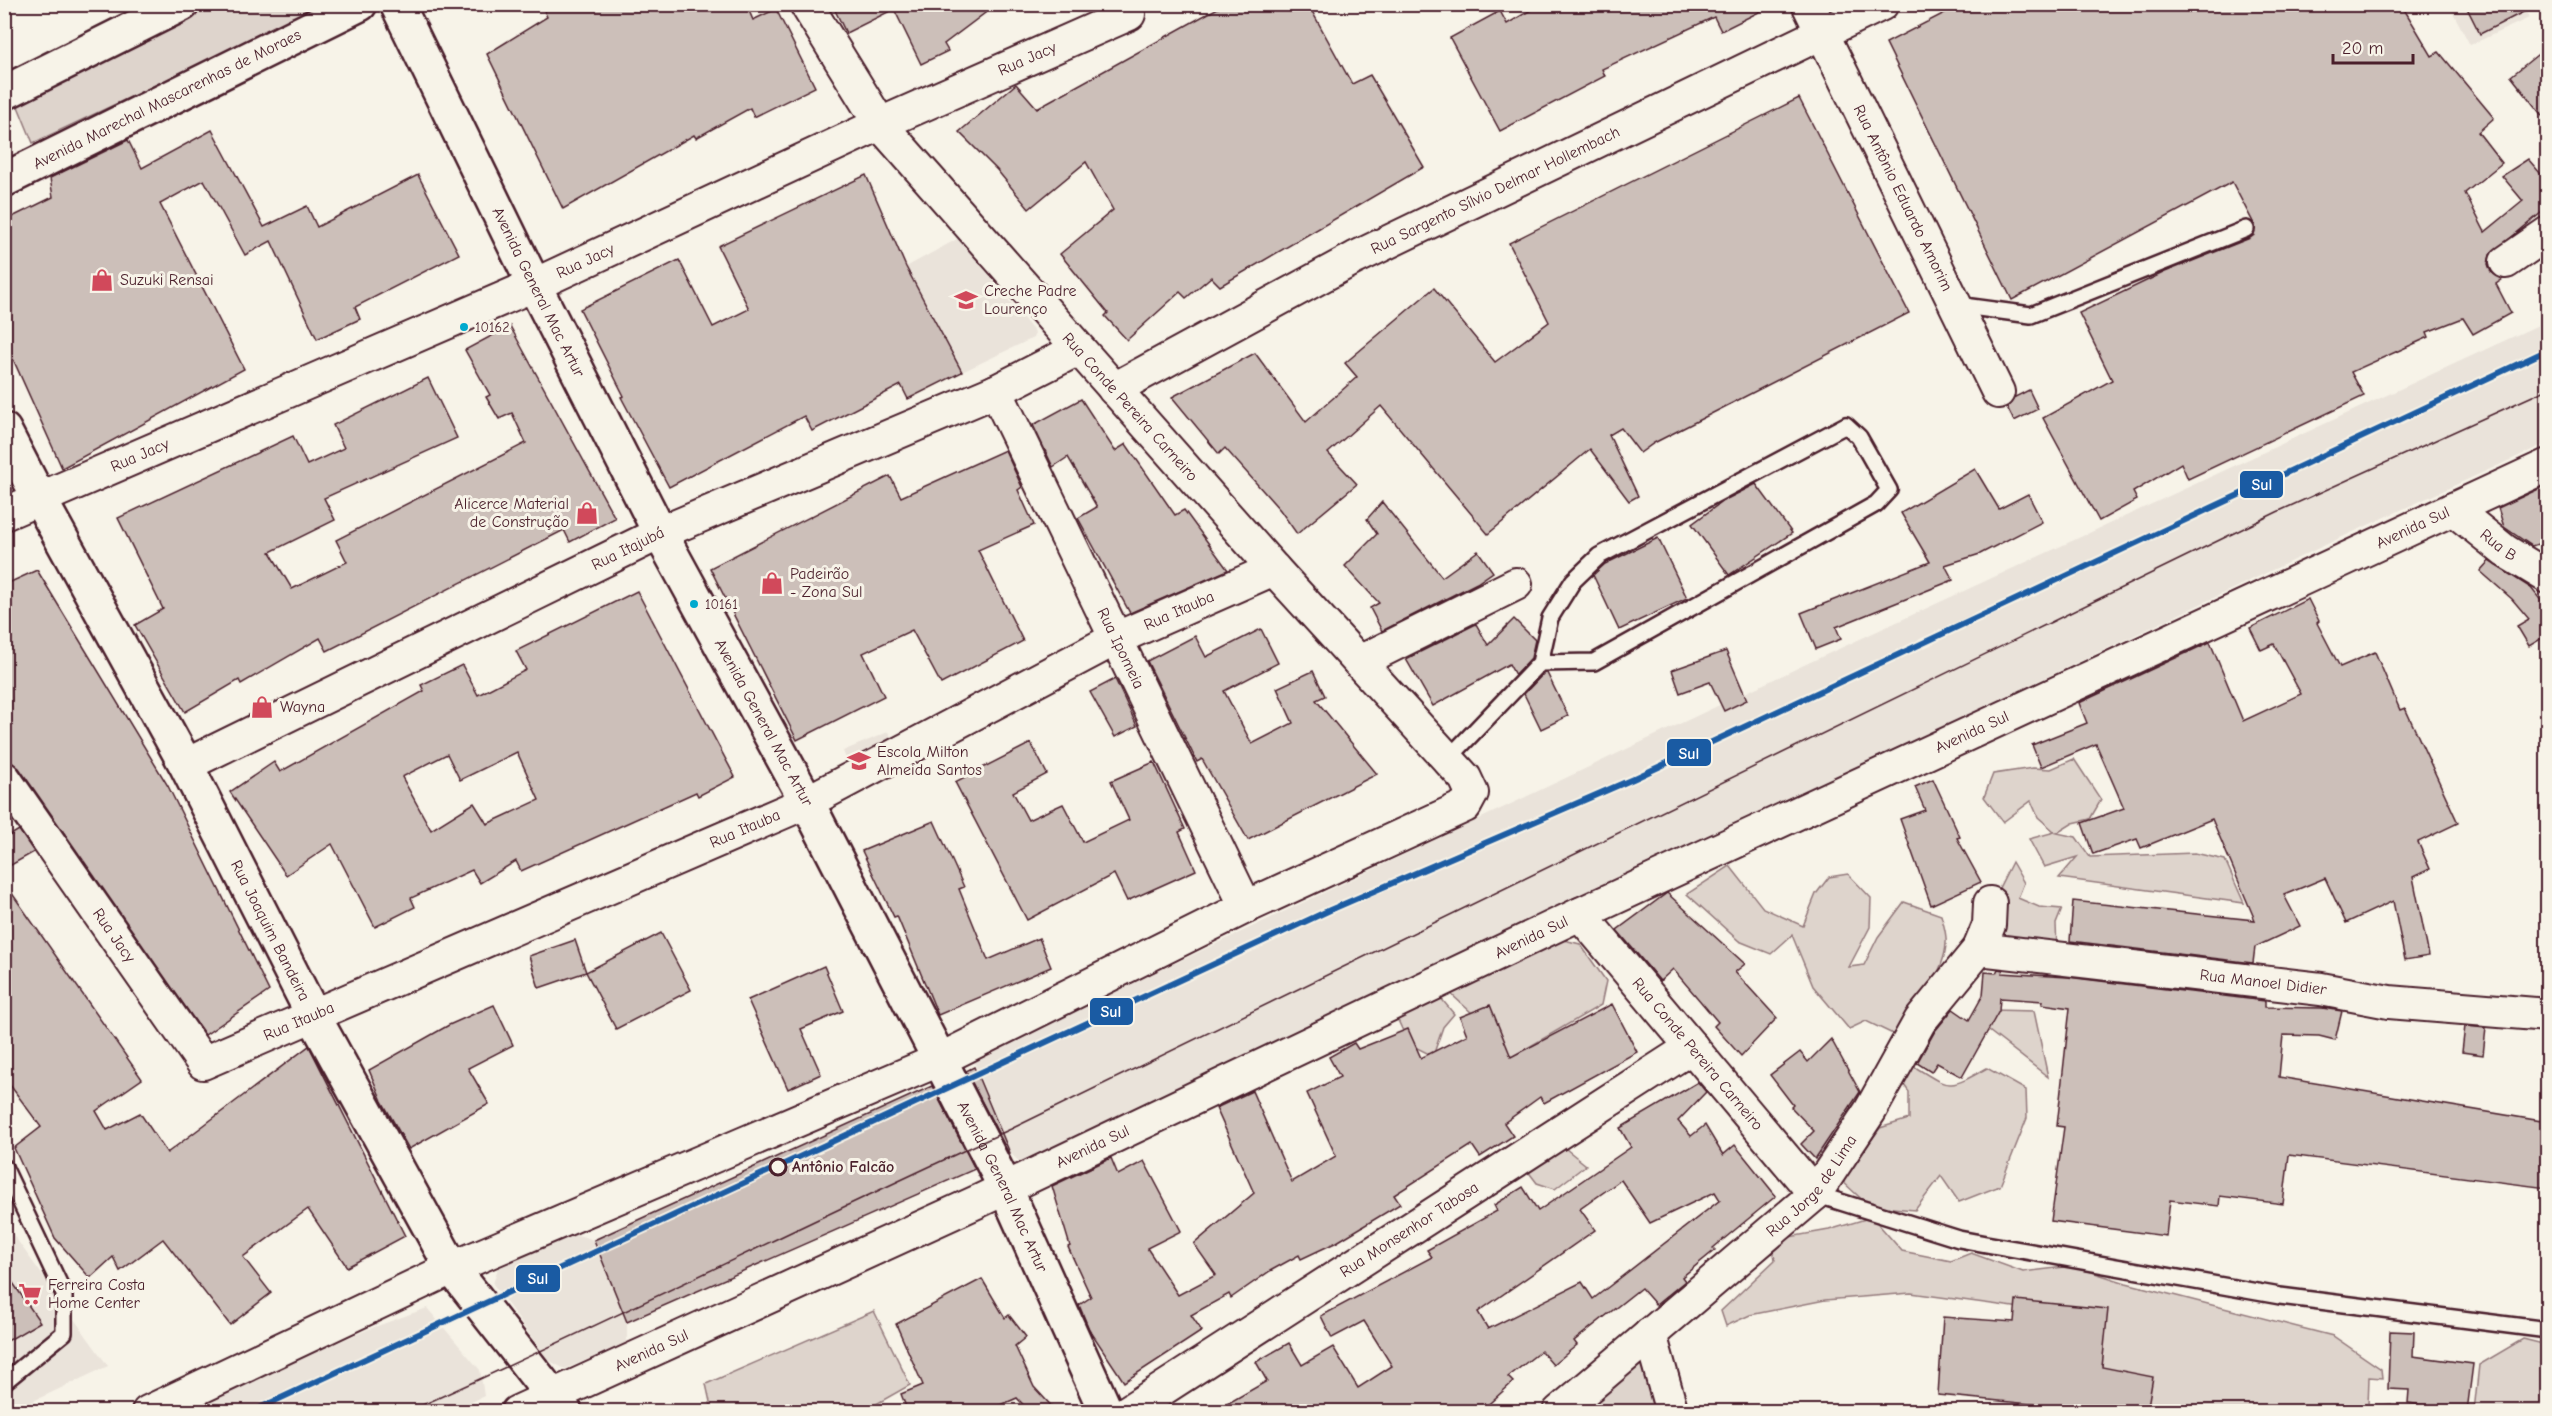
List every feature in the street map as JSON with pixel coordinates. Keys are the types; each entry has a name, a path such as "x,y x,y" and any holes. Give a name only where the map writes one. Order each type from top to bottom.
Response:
{"main road":[{"path":"4,93 182,4"},
{"name":"Avenida Marechal Mascarenhas de Moraes","path":"4,180 360,4"},
{"name":"Avenida General Mac Artur","path":"397,4 534,285 660,533 807,802 1005,1187 1106,1412"},
{"name":"Rua Joaquim Bandeira","path":"4,430 186,765 314,1017 452,1268 558,1404"}],"street":[{"name":"Rua Conde Pereira Carneiro","path":"806,4 880,124 1274,569 1465,778 1472,793 1465,806 1246,907"},
{"name":"Rua Antônio Eduardo Amorim","path":"1808,4 1998,392"},
{"name":"Rua Sargento Sílvio Delmar Hollembach","path":"1114,389 1355,258 1882,4"},
{"name":"Rua Jacy","path":"4,514 534,285 880,124 1129,14"},
{"path":"2506,262 2547,234"},
{"name":"Rua Itajubá","path":"186,765 660,533 996,391 1078,349"},
{"name":"Rua Ipomeia","path":"996,391 1246,907"},
{"name":"Avenida Sul","path":"517,1412 558,1404 1005,1187 1580,914 2547,465"},
{"name":"Rua B","path":"2453,509 2505,551 2547,577"},
{"name":"Rua Itauba","path":"203,1063 314,1017 807,802 1115,639 1274,569"},
{"path":"1359,662 1516,584"},
{"name":"Rua Jacy","path":"4,778 203,1063"},
{"name":"Rua Jorge de Lima","path":"1559,1412 1815,1194 1870,1111 1920,1022 1979,949 1989,925 1990,903"},
{"path":"148,1412 452,1268 939,1060 1246,907"},
{"name":"Rua Conde Pereira Carneiro","path":"1580,914 1815,1194"},
{"name":"Rua Manoel Didier","path":"1979,949 2321,989 2389,1002 2547,1015"},
{"name":"Rua Monsenhor Tabosa","path":"1127,1412 1692,1047"},
{"path":"1650,1334 1672,1412"}],"lane":[{"path":"1956,305 2031,315 2246,229"},
{"path":"1448,759 1540,663 1550,618 1573,581 1599,556 1846,425 1859,437 1889,490 1876,504 1594,662 1540,663"},
{"path":"4,1167 64,1294 64,1333 4,1382"},
{"path":"1815,1194 1959,1239 2280,1296 2547,1330"}],"shaded area":[{"path":"212,5 313,5 315,10 33,143 15,99"},
{"path":"2449,5 2523,5 2529,18 2470,45"},
{"name":"Creche Padre Lourenço","path":"959,238 1035,333 1033,338 962,372 906,267"},
{"path":"2547,321 2547,443 2340,538 1021,1163 1010,1153 973,1059 1804,665"},
{"name":"Escola Milton Almeida Santos","path":"888,732 898,746 851,771 843,751"},
{"path":"2074,759 2101,800 2090,819 2073,823 2057,833 2076,837 2090,857 2195,853 2225,860 2244,903 2059,878 2077,857 2044,867 2029,839 2055,832 2038,817 2031,801 2003,822 1984,797 1993,774 2033,768 2051,769"},
{"path":"2012,862 2024,883 2018,898 2039,907 2062,909 2056,924 2057,950 2005,942 1999,888"},
{"path":"1730,866 1763,908 1803,926 1816,894 1829,877 1848,874 1871,898 1870,927 1849,967 1864,965 1878,937 1904,902 1941,915 1946,940 1940,967 1927,992 1895,1035 1866,1021 1849,1029 1813,986 1792,935 1771,954 1739,941 1687,894"},
{"path":"1560,939 1580,944 1606,981 1601,1005 1508,1059 1494,1033 1451,994 1454,979"},
{"path":"1440,997 1454,1014 1443,1027 1433,1056 1409,1044 1397,1018"},
{"path":"1992,1010 2034,1011 2048,1077 1980,1024"},
{"path":"1910,1064 1948,1084 1963,1081 1987,1068 2026,1090 2027,1118 2000,1186 1959,1202 1941,1176 1915,1210 1869,1206 1842,1181 1880,1128 1909,1119 1909,1092 1897,1075"},
{"path":"1561,1145 1586,1165 1555,1189 1537,1183 1524,1166"},
{"path":"1872,1217 1902,1251 1951,1261 1971,1253 2023,1272 2073,1266 2126,1283 2333,1336 2381,1369 2382,1378 2369,1377 2368,1406 2391,1404 2389,1412 2099,1411 2102,1326 2036,1310 1911,1293 1825,1300 1750,1315 1726,1326 1721,1311 1775,1260 1772,1240 1829,1230"},
{"name":"Ferreira Costa Home Center","path":"4,1222 108,1366 10,1412 4,1411"},
{"path":"572,1233 594,1240 627,1322 627,1343 565,1369 548,1360 493,1284 498,1268"},
{"path":"427,1308 480,1370 484,1396 454,1411 176,1412 369,1329"},
{"path":"874,1311 910,1385 864,1411 712,1411 706,1384"},
{"path":"2523,1339 2547,1345 2547,1411 2474,1411 2479,1365"},
{"path":"1646,1349 1664,1411 1571,1411"}],"building":[{"path":"541,4 746,4 753,20 776,9 815,87 754,117 750,108 696,138 694,135 563,209 487,54 547,17"},
{"path":"832,4 997,4 944,44 948,51 921,64 894,9 846,33"},
{"path":"1225,4 1308,4 1352,84 1370,75 1424,167 1220,286 1211,277 1186,298 1180,292 1127,340 1105,316 1108,313 1060,254 1113,210 1086,162 1029,209 997,170 959,132 1016,84 1037,108"},
{"path":"1541,4 1775,4 1721,31 1714,17 1602,69 1605,76 1500,131 1450,38 1500,11 1507,24"},
{"path":"1962,4 2401,4 2432,56 2439,52 2494,118 2478,132 2502,163 2465,193 2485,232 2523,201 2502,176 2528,159 2547,181 2547,208 2490,255 2488,264 2491,272 2503,279 2496,284 2511,313 2473,334 2463,318 2427,332 2429,337 2351,372 2364,396 2188,479 2181,463 2133,492 2137,500 2099,521 2043,418 2112,380 2079,313 2165,272 2250,238 2254,235 2255,226 2232,182 2012,300 1886,43"},
{"path":"2465,4 2539,4 2480,34"},
{"path":"2547,47 2547,122 2511,76"},
{"path":"1799,98 1909,313 1654,443 1640,453 1621,428 1609,435 1638,496 1629,501 1590,449 1488,534 1381,406 1328,453 1357,484 1297,534 1280,510 1225,448 1219,454 1172,397 1255,353 1306,422 1357,377 1345,363 1434,288 1495,362 1549,322 1509,243"},
{"name":"Suzuki Rensai","path":"212,130 264,227 307,206 317,227 418,175 459,254 355,307 360,319 317,339 271,241 245,255 204,180 160,204 244,369 62,468 4,339 4,221 53,197 50,178 128,140 142,168"},
{"path":"866,175 906,267 962,372 908,399 901,385 812,431 804,416 669,487 621,397 624,396 580,309 679,260 713,327 749,309 718,246"},
{"path":"510,326 615,518 570,542 564,530 327,651 320,638 241,684 239,680 185,712 135,625 163,609 118,518 293,436 307,465 344,448 333,425 428,378 457,438 324,498 335,520 270,552 292,589 347,562 336,540 526,443 512,413 499,419 486,397 490,395 465,350"},
{"path":"2029,390 2038,409 2014,421 2007,407 2015,397"},
{"path":"1081,399 1115,451 1126,444 1175,515 1184,510 1228,570 1130,613 1078,518 1097,507 1068,457 1053,467 1033,425"},
{"path":"1005,450 1022,487 1018,490 1034,525 978,550 1023,641 941,684 912,630 863,653 884,696 797,740 710,568 890,476 901,497"},
{"path":"1975,469 1999,509 2028,494 2042,522 1980,554 1945,565 1953,580 1836,627 1841,639 1816,649 1801,613 1930,562 1901,513"},
{"path":"1756,484 1792,533 1729,575 1692,524 1723,501"},
{"path":"2547,485 2547,541 2532,546 2504,527 2498,508"},
{"path":"1382,502 1442,577 1478,551 1493,572 1477,583 1382,631 1370,608 1379,603 1345,566 1377,534 1367,519"},
{"path":"1658,538 1687,598 1619,630 1593,575 1605,564"},
{"path":"2489,561 2531,588 2547,608 2547,642 2544,637 2529,646 2517,626 2529,619 2512,599 2480,571"},
{"path":"37,570 168,786 269,991 205,1035 19,768 4,757 4,585"},
{"path":"637,591 735,777 698,796 696,792 521,871 516,861 480,883 472,870 411,898 415,907 375,927 332,844 286,875 230,792 274,762 280,772 424,691 421,685 462,665 478,695 526,670 516,651","holes":["517,752 539,800 487,824 474,803 431,830 402,777 447,754 460,780"]},
{"path":"2308,599 2319,621 2317,623 2340,667 2375,652 2400,710 2405,708 2458,823 2418,842 2430,869 2413,877 2429,956 2405,960 2393,901 2346,923 2325,878 2284,895 2300,926 2255,947 2253,963 2070,941 2073,901 2255,920 2212,819 2141,848 2137,839 2093,854 2082,823 2124,808 2096,744 2041,767 2032,745 2087,723 2079,703 2210,642 2243,721 2301,694 2274,644 2261,650 2250,628"},
{"path":"1514,619 1535,640 1531,658 1515,675 1509,664 1433,706 1406,659 1476,624 1488,645"},
{"path":"1261,629 1278,663 1224,691 1252,744 1293,723 1277,688 1313,671 1325,696 1316,700 1377,774 1248,840 1202,759 1197,762 1147,661 1195,636 1206,657"},
{"path":"1726,651 1747,700 1724,711 1710,682 1680,693 1672,670"},
{"path":"1544,673 1547,673 1568,716 1541,729 1524,694"},
{"path":"1115,679 1137,726 1115,737 1090,692"},
{"path":"1031,743 1047,774 1013,792 1028,820 1063,804 1083,842 1129,820 1111,781 1154,762 1185,829 1179,832 1196,870 1127,901 1114,874 1027,920 955,782"},
{"path":"1933,779 1960,837 1957,838 1981,882 1931,905 1900,819 1925,810 1915,787"},
{"path":"934,821 964,887 959,889 988,960 1039,938 1051,967 938,1015 897,916 894,917 862,851"},
{"path":"19,830 34,852 4,869 4,839"},
{"path":"4,882 142,1079 96,1111 107,1130 140,1113 167,1153 309,1046 405,1236 347,1267 308,1209 243,1257 271,1293 230,1325 163,1239 120,1271 113,1257 90,1278 55,1238 14,1148 41,1127 4,1077"},
{"path":"1667,893 1745,964 1735,972 1777,1018 1741,1056 1714,1026 1718,1022 1673,969 1660,981 1617,930"},
{"path":"661,933 691,990 616,1029 586,972"},
{"path":"575,940 586,972 539,988 529,956"},
{"path":"824,966 843,1011 801,1029 821,1074 788,1089 748,1000"},
{"path":"1998,969 2003,970 2002,973 2067,977 2265,1001 2265,1007 2322,1008 2342,1011 2335,1040 2319,1036 2283,1035 2279,1077 2547,1122 2547,1188 2289,1155 2283,1204 2220,1196 2219,1206 2170,1200 2166,1236 2051,1221 2064,1127 2057,1126 2070,1008 2042,1004 2043,1001 2000,998 1999,1011 1962,1077 1937,1063 1931,1072 1917,1063 1935,1031 1953,1009 1969,1020 1983,995 1985,972 1996,973"},
{"path":"1612,1004 1637,1052 1544,1103 1540,1097 1504,1123 1513,1136 1480,1157 1472,1145 1394,1195 1400,1204 1337,1242 1301,1259 1299,1255 1270,1271 1231,1298 1229,1294 1191,1315 1202,1331 1124,1382 1089,1329 1079,1305 1091,1297 1068,1247 1070,1246 1052,1186 1111,1158 1118,1175 1144,1161 1181,1231 1147,1248 1178,1295 1216,1275 1194,1244 1254,1193 1216,1108 1252,1091 1292,1182 1336,1156 1307,1093 1340,1077 1329,1057 1354,1043 1358,1049 1408,1029 1421,1058 1467,1035 1460,1017 1490,1005 1511,1057"},
{"path":"494,1005 513,1045 468,1068 489,1104 409,1149 382,1101 369,1070 449,1025"},
{"path":"2465,1026 2486,1028 2483,1055 2462,1052"},
{"path":"1831,1039 1860,1092 1815,1159 1801,1144 1814,1131 1791,1107 1793,1105 1770,1075 1800,1052 1808,1062"},
{"path":"974,1067 1010,1153 1009,1154 966,1071"},
{"path":"1698,1082 1706,1092 1678,1121 1691,1136 1705,1125 1723,1155 1735,1145 1776,1196 1713,1248 1715,1250 1682,1277 1685,1281 1656,1305 1641,1288 1574,1341 1577,1345 1553,1365 1541,1351 1508,1377 1513,1382 1480,1412 1213,1412 1267,1381 1256,1362 1289,1343 1302,1365 1333,1347 1358,1388 1392,1366 1364,1321 1332,1338 1321,1316 1432,1257 1427,1250 1497,1211 1494,1205 1523,1187 1538,1211 1631,1147 1620,1128","holes":["1621,1180 1650,1223 1715,1192 1720,1200 1593,1299 1582,1282 1488,1329 1478,1312 1595,1230 1580,1209"]},
{"name":"Antônio Falcão","path":"932,1086 975,1169 627,1322 594,1240"},
{"path":"4,1270 40,1322 4,1343"},
{"path":"982,1279 1005,1318 1009,1315 1026,1337 1015,1346 1034,1387 1057,1412 1030,1412 1017,1398 985,1412 908,1412 901,1394 923,1385 896,1324"},
{"path":"2016,1300 2108,1309 2102,1367 2153,1377 2147,1412 2112,1412 1938,1395 1943,1317 2014,1322"},
{"path":"2390,1331 2414,1332 2413,1356 2473,1364 2467,1411 2408,1403 2409,1390 2388,1389"}],"tram line":[{"path":"407,1412 1011,1129 2277,512 2548,389"}],"metro line":[{"name":"Sul","path":"251,1412 1330,910 1633,779 2548,350"}],"place":[{"name":"Suzuki Rensai","path":"102,280"},
{"name":"Creche Padre Lourenço","path":"966,300"},
{"name":"10162","path":"464,327"},
{"name":"Alicerce Material de Construção","path":"587,513"},
{"name":"Padeirão - Zona Sul","path":"772,583"},
{"name":"10161","path":"694,604"},
{"name":"Wayna","path":"262,707"},
{"name":"Escola Milton Almeida Santos","path":"859,761"},
{"name":"Antônio Falcão","path":"778,1167"},
{"name":"Ferreira Costa Home Center","path":"30,1294"}]}
